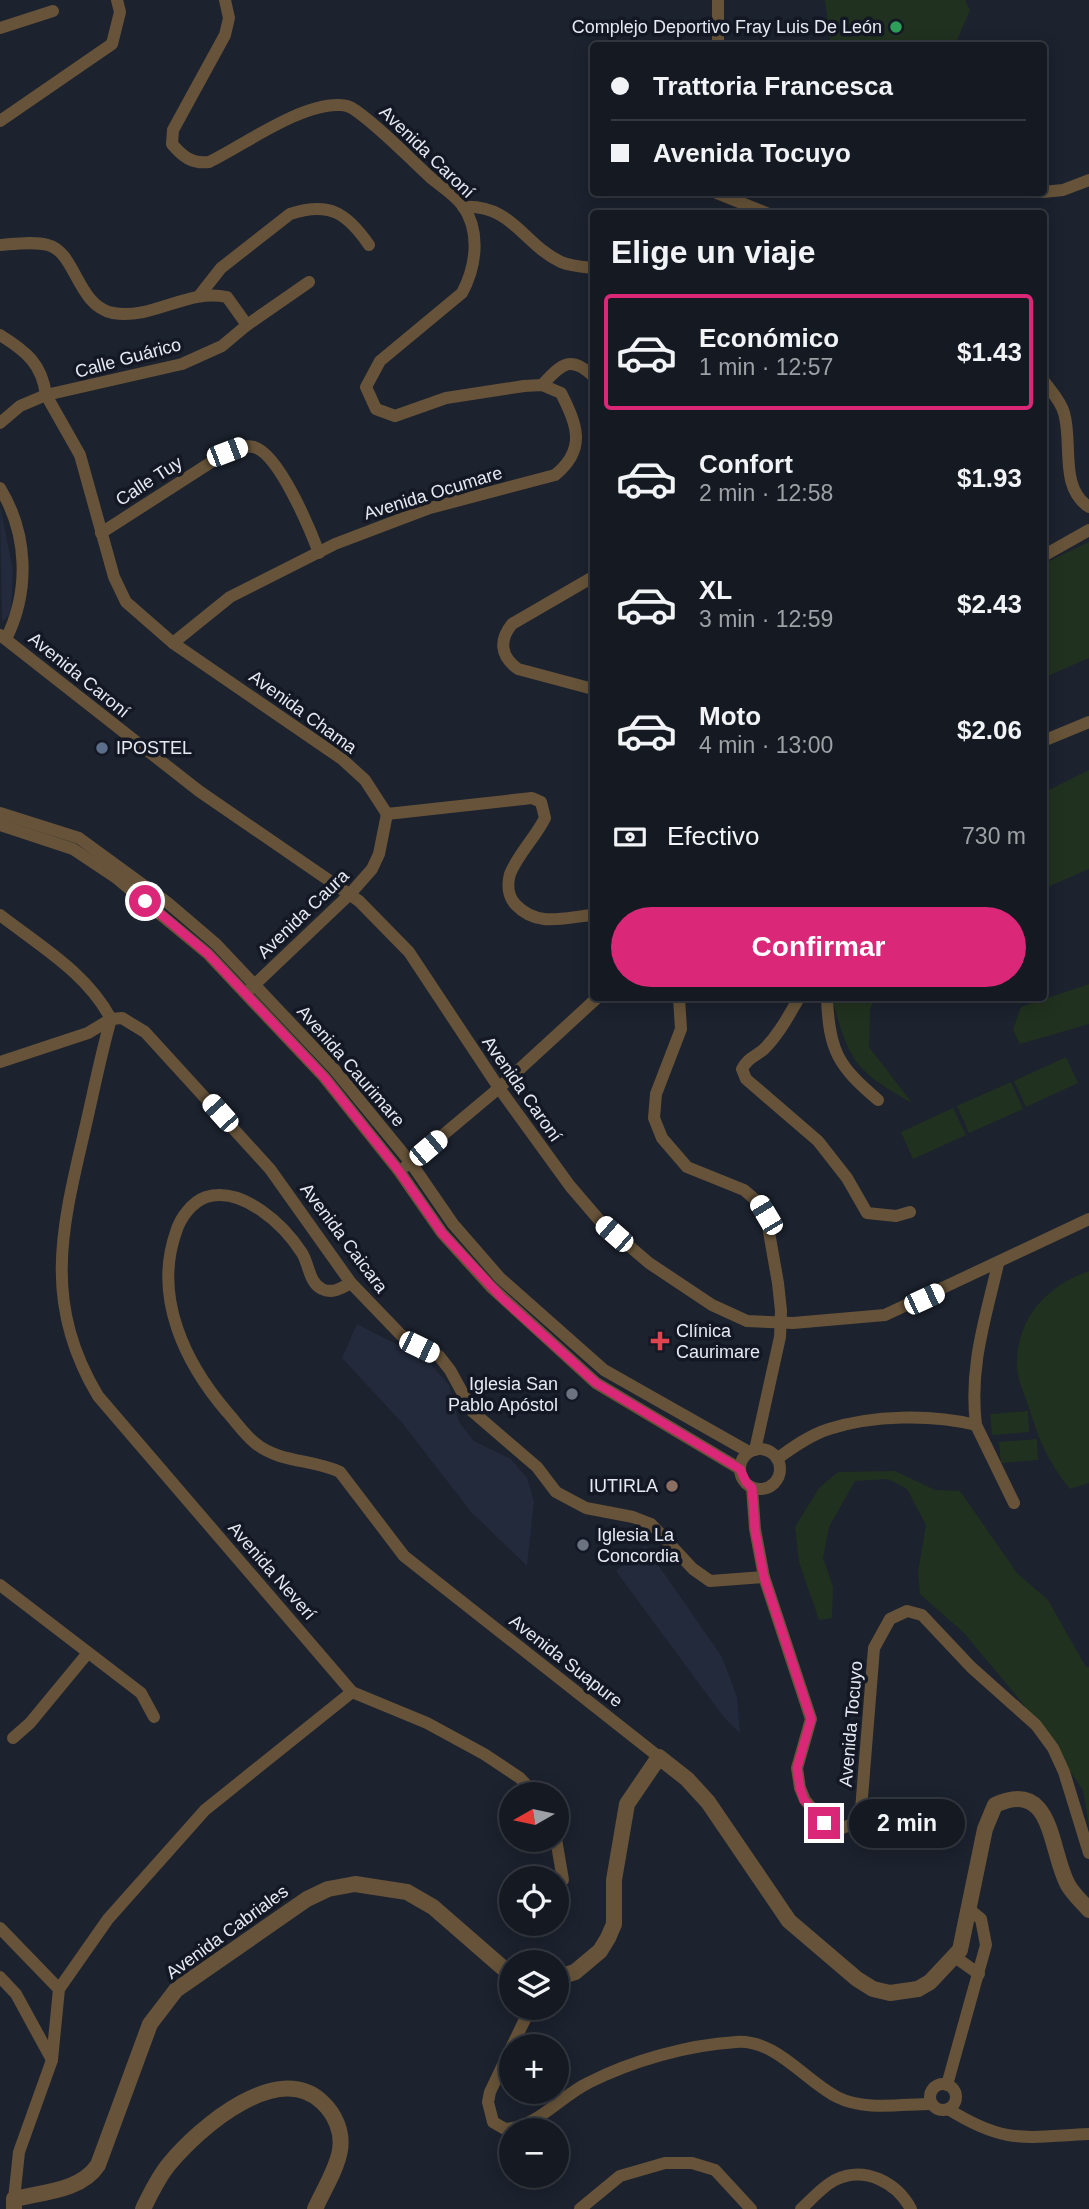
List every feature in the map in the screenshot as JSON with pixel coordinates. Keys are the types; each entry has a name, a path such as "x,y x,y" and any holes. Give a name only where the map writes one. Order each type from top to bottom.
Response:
{"street":[{"path":"0,121 112,44 120,12 117,0"},
{"name":"Avenida Caroní","path":"225,0 229,18 225,35 173,130 172,144 182,156 197,164 209,162 280,124 320,107 342,105 352,107 371,122 463,206 474,247 475,262 470,278 462,293 380,361 366,387 370,401 376,409 395,416 446,398 542,385"},
{"path":"718,0 718,42"},
{"path":"0,28 53,12"},
{"path":"1047,192 1063,190 1089,180"},
{"path":"724,196 759,210"},
{"path":"463,206 481,206 510,220 561,262 590,267"},
{"path":"198,296 221,268 290,214 300,211 330,210 345,216 369,245"},
{"path":"0,245 49,245 59,252 89,298 113,313 161,310 198,296 228,297 247,325"},
{"name":"Calle Guárico","path":"46,395 182,364 222,346 247,325 309,282"},
{"name":"Avenida Chama","path":"0,335 33,359 43,376 46,395 80,455 114,577 126,602 173,643 342,759 365,780 387,814"},
{"path":"542,385 560,366 582,365 590,373"},
{"name":"Avenida Ocumare","path":"173,643 230,597 364,531 430,508 555,475 567,465 575,451 575,422 561,393 542,385"},
{"path":"1047,386 1063,409 1069,433 1070,481 1080,501 1089,507"},
{"path":"0,423 20,406 46,395"},
{"name":"Calle Tuy","path":"101,533 227,452 242,446 256,447 271,458 311,531 319,553"},
{"path":"0,488 15,518 23,568 23,591 18,616 3,637"},
{"path":"1047,554 1089,530"},
{"path":"590,578 512,624 504,634 502,650 508,662 518,669 590,688"},
{"name":"Avenida Caroní","path":"3,637 199,791 350,894 409,952 499,1088 569,1186 600,1221 629,1247 681,1286 729,1314 747,1321 781,1323 850,1320 892,1313 1089,1219"},
{"path":"1047,739 1089,722"},
{"path":"387,814 533,798 541,802 545,818 510,876 508,889 512,901 534,919 555,920 590,915"},
{"name":"Avenida Caurimare","path":"0,813 79,838 123,867 216,944 399,1171 442,1233 491,1287 596,1383 740,1469"},
{"name":"Avenida Caura","path":"250,989 350,894 372,869 379,853 387,814"},
{"name":"Avenida Caurimare","path":"0,825 73,849 116,877 250,989 334,1069 411,1163 453,1224 492,1269 562,1334 604,1370 752,1451"},
{"path":"0,915 85,981 100,999 111,1019 88,1033 0,1062"},
{"path":"399,1171 499,1088 594,1001"},
{"path":"679,1001 681,1029 656,1094 654,1118 662,1138 687,1167 744,1190 762,1208 766,1215 778,1283 781,1323 752,1451"},
{"path":"797,1001 762,1051 749,1058 743,1069 746,1079 818,1141 847,1178 867,1213 897,1216 910,1212"},
{"path":"827,1001 836,1055 848,1074 878,1100"},
{"name":"Avenida Caicara","path":"111,1019 122,1018 145,1032 180,1067 270,1169 351,1283 401,1335 439,1356 450,1370 473,1412 537,1467 556,1492 586,1508 633,1517 650,1524 693,1569 710,1581 764,1577"},
{"name":"Avenida Neverí","path":"111,1019 62,1230 60,1288 73,1348 80,1365 108,1410 352,1692"},
{"name":"Avenida Suapure","path":"351,1283 337,1291 324,1291 315,1285 302,1254 277,1223 242,1201 218,1196 205,1198 186,1213 176,1231 166,1269 170,1302 187,1353 206,1387 253,1441 270,1454 325,1465 340,1472 404,1556 687,1779 708,1802 789,1920 857,1979 873,1989 905,1992 930,1982 955,1957 964,1939 985,1829 995,1805 1010,1798 1023,1798 1044,1815 1068,1885 1089,1910"},
{"path":"998,1264 976,1346 973,1376 976,1425 1013,1503"},
{"path":"777,1459 800,1442 828,1429 859,1423 892,1419 958,1420 976,1425"},
{"path":"767,1450 777,1459 776,1480 765,1488 752,1488 746,1482 740,1469 743,1458 752,1451 767,1450"},
{"name":"Avenida Tocuyo","path":"752,1488 755,1530 764,1577 811,1719 797,1768 800,1788 804,1800 824,1823 840,1829 852,1824 862,1810 874,1648 881,1630 890,1619 907,1611 922,1615 971,1667 1036,1725 1053,1748 1064,1772 1089,1853"},
{"path":"0,1585 141,1693 155,1717"},
{"path":"13,1738 30,1723 87,1654"},
{"path":"14,2204 19,2152 52,2060 60,1989 108,1919 205,1810 352,1692 427,1723 484,1754 524,1782"},
{"path":"569,1974 600,1951 614,1924 614,1880 627,1804 659,1757"},
{"name":"Avenida Cabriales","path":"14,2204 90,2178 98,2165 150,2024 176,1990 317,1894 355,1884 407,1892 433,1908 499,1965"},
{"path":"947,2085 979,1974 985,1933 981,1919 970,1910"},
{"path":"0,1928 60,1989"},
{"path":"955,1957 979,1974"},
{"path":"0,1977 16,1994 52,2060"},
{"path":"569,2095 613,2071 687,2049 738,2042 759,2045 777,2054 838,2098 861,2105 932,2104 939,2109 947,2109 979,2128 1011,2138 1089,2134"},
{"path":"499,2077 488,2102 493,2122 505,2129 522,2126 556,2104"},
{"path":"932,2104 932,2091 938,2085 947,2085 954,2091 955,2099 947,2109"},
{"path":"143,2209 160,2176 191,2141 250,2098 286,2087 301,2088 316,2096 331,2110 340,2130 340,2150 315,2209"},
{"path":"580,2209 620,2176 665,2163 692,2162 715,2170 751,2209"},
{"path":"801,2209 835,2180 853,2175 875,2176 897,2188 911,2209"}],"shaded area":[{"path":"0,506 13,569 11,613 2,622"},
{"path":"357,1324 427,1360 449,1385 459,1422 474,1441 511,1459 527,1478 534,1501 527,1566 471,1512 403,1424 342,1358"},
{"path":"645,1546 722,1657 737,1697 740,1733 723,1716 616,1571"}],"green space":[{"name":"Complejo Deportivo Fray Luis De León","path":"825,0 965,0 970,10 956,42 831,42"},
{"path":"1089,542 1089,658 1047,676 1047,562"},
{"path":"1089,770 1089,869 1047,887 1047,791"},
{"path":"1089,984 1089,1024 1020,1044 1013,1030 1021,1007 1047,1001 1047,998"},
{"path":"833,1001 874,1001 870,1009 869,1047 912,1103 877,1082 866,1072 849,1050"},
{"path":"1066,1057 1078,1083 1026,1107 1014,1081"},
{"path":"1011,1082 1023,1109 969,1133 957,1106"},
{"path":"953,1108 966,1135 913,1159 901,1132"},
{"path":"1089,1271 1089,1483 1070,1489 1050,1460 1036,1430 1018,1376 1018,1349 1022,1333 1036,1306 1059,1286"},
{"path":"1028,1411 1029,1432 992,1435 990,1414"},
{"path":"1037,1439 1038,1460 1001,1463 999,1442"},
{"path":"895,1471 935,1490 960,1491 1017,1573 1048,1600 1086,1667 1089,1667 1089,1826 1083,1790 1024,1705 964,1633 920,1594 918,1572 926,1525 907,1489 888,1479 855,1481 829,1527 823,1558 833,1587 832,1618 819,1620 799,1562 795,1527 819,1488 838,1472"}],"place":[{"name":"Complejo Deportivo Fray Luis De León","path":"896,27"},
{"name":"IPOSTEL","path":"102,748"},
{"name":"Clínica Caurimare","path":"660,1341"},
{"name":"Iglesia San Pablo Apóstol","path":"572,1394"},
{"name":"IUTIRLA","path":"672,1486"},
{"name":"Iglesia La Concordia","path":"583,1545"}],"route":[{"path":"145,901 208,954 324,1077 364,1124 442,1233 502,1298 596,1383 740,1469 752,1488 755,1530 764,1577 811,1719 797,1768 800,1788 804,1800 824,1823"}]}
